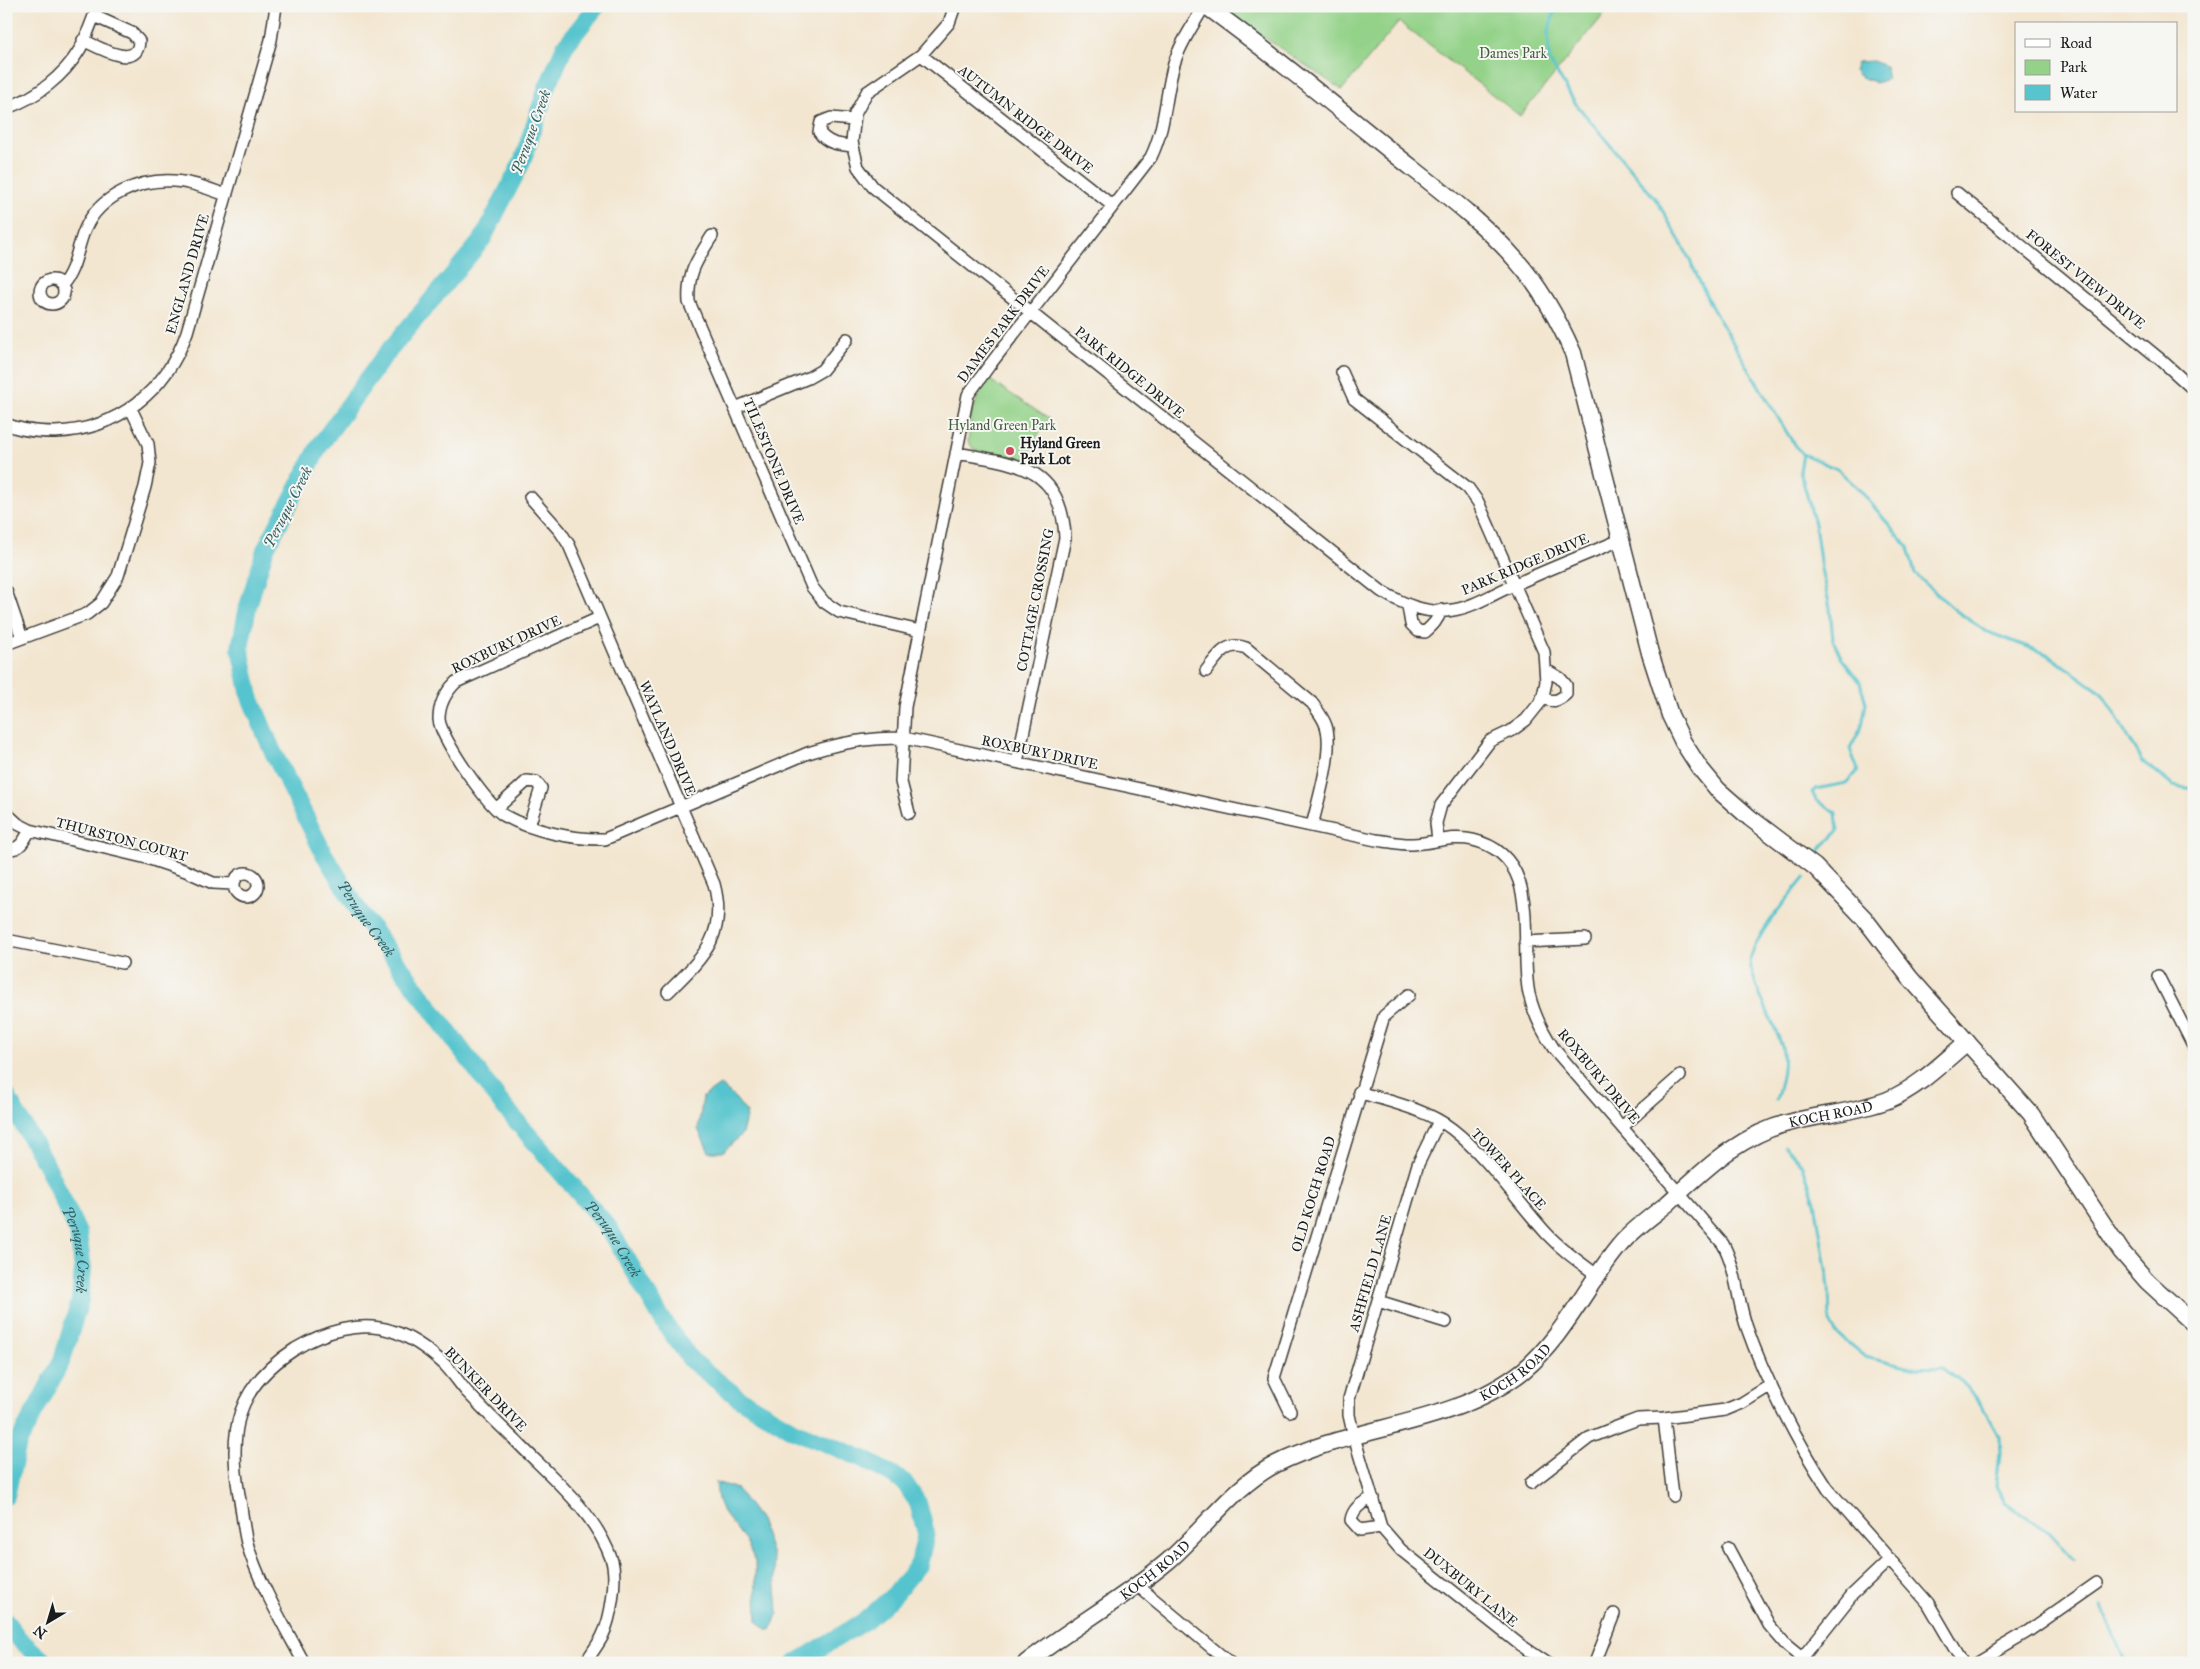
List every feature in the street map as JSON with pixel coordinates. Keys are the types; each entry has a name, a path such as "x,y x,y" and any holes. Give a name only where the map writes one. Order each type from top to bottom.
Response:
{"main road":[{"path":"1205,6 1289,68 1466,213 1516,259 1538,288 1558,319 1573,353 1620,540 1660,688 1683,742 1699,767 1718,790 1750,818 1815,867 1842,892 1910,978 2031,1114 2121,1251 2147,1281 2194,1324"},
{"name":"KOCH ROAD","path":"1026,1663 1138,1586 1194,1538 1229,1499 1273,1466 1304,1452 1435,1414 1488,1395 1525,1369 1558,1335 1597,1275 1622,1243 1727,1152 1760,1132 1791,1122 1851,1111 1886,1100 1920,1083 1967,1042"}],"street":[{"name":"ENGLAND DRIVE","path":"6,424 30,432 69,432 107,422 131,409 158,384 174,362 183,343 271,40 276,6"},
{"name":"PARK RIDGE DRIVE","path":"955,6 949,23 921,54 867,92 855,114 853,146 858,167 873,187 1381,591 1408,606 1419,609 1453,610 1474,603 1620,540"},
{"name":"DAMES PARK DRIVE","path":"908,813 901,782 905,707 968,396 1030,312 1151,157 1163,127 1174,63 1184,41 1205,6"},
{"path":"6,108 35,95 56,78 80,49 83,40 96,11 132,33 139,41 139,48 134,54 123,57 83,40"},
{"name":"AUTUMN RIDGE DRIVE","path":"921,54 1113,206"},
{"path":"853,146 838,145 826,140 819,132 819,126 821,122 831,118 854,120"},
{"path":"62,285 70,277 86,227 101,206 117,194 139,184 176,181 226,195"},
{"name":"FOREST VIEW DRIVE","path":"1957,193 2161,360 2194,390"},
{"name":"TILESTONE DRIVE","path":"712,236 694,264 688,285 689,302 812,587 824,602 839,612 920,631"},
{"path":"735,408 808,378 822,370 847,339"},
{"path":"1342,372 1354,399 1468,488 1478,502 1544,652 1546,682 1542,698 1526,720 1511,731 1490,741 1441,805 1436,823 1438,840"},
{"path":"6,644 87,614 101,603 118,576 145,487 150,464 148,444 131,409"},
{"name":"COTTAGE CROSSING","path":"956,453 1010,462 1031,471 1051,490 1063,511 1065,538 1017,762"},
{"name":"WAYLAND DRIVE","path":"530,497 560,531 569,546 714,884 719,909 716,930 708,948 668,992"},
{"path":"6,591 22,638"},
{"path":"1408,606 1412,624 1418,631 1425,632 1438,619 1441,610"},
{"name":"ROXBURY DRIVE","path":"600,618 456,682 447,691 441,705 439,719 443,736 487,800 503,816 529,826 586,840 606,839 808,753 871,738 904,738 1391,842 1413,844 1456,837 1474,840 1490,846 1508,859 1518,875 1524,897 1529,993 1536,1021 1554,1049 1723,1244 1730,1256 1741,1310 1771,1386 1816,1471 1828,1489 1928,1604 1963,1663"},
{"path":"1206,671 1224,649 1238,645 1246,648 1320,713 1326,726 1329,746 1312,826"},
{"path":"1542,698 1551,702 1559,701 1566,694 1566,685 1560,678 1546,670"},
{"path":"496,809 526,781 536,782 542,788 529,826"},
{"name":"THURSTON COURT","path":"7,817 30,830 146,858 186,871 213,883 233,884"},
{"path":"6,848 11,850 21,846 30,830"},
{"path":"1525,942 1586,939"},
{"path":"6,940 122,963"},
{"path":"2158,976 2194,1047"},
{"name":"OLD KOCH ROAD","path":"1290,1411 1274,1378 1359,1092 1384,1016 1409,995"},
{"path":"1622,1127 1680,1076"},
{"name":"TOWER PLACE","path":"1359,1092 1417,1111 1440,1121 1452,1129 1471,1147 1548,1235 1566,1252 1597,1275"},
{"name":"ASHFIELD LANE","path":"1354,1437 1349,1415 1349,1399 1418,1164 1440,1121"},
{"path":"1378,1301 1446,1322"},
{"name":"BUNKER DRIVE","path":"304,1663 270,1598 247,1543 234,1461 235,1437 239,1414 247,1396 282,1357 306,1342 331,1331 363,1327 391,1331 415,1342 445,1365 466,1391 579,1505 598,1532 612,1560 614,1585 603,1635 585,1663"},
{"path":"1531,1484 1589,1438 1638,1419 1664,1418 1725,1410 1742,1404 1771,1386"},
{"path":"1664,1418 1673,1496"},
{"name":"DUXBURY LANE","path":"1354,1437 1382,1527 1401,1550 1518,1644 1547,1663"},
{"path":"1373,1498 1360,1504 1352,1513 1351,1520 1360,1530 1382,1527"},
{"path":"1728,1548 1769,1624 1788,1646 1805,1660 1852,1595 1890,1559"},
{"path":"1974,1663 2027,1632 2097,1583"},
{"path":"1138,1586 1230,1663"},
{"path":"1595,1663 1614,1614"}],"green space":[{"name":"Dames Park","path":"1218,6 1611,6 1520,116 1399,22 1342,90"},
{"name":"Hyland Green Park","path":"987,378 1049,419 1032,444 1027,463 974,450 968,441 972,411"}],"water":[{"path":"1873,61 1885,66 1888,79 1876,83 1859,76 1854,70 1857,62"},
{"path":"720,1085 735,1098 747,1113 742,1134 723,1152 709,1152 698,1129 703,1097"},
{"path":"716,1482 737,1489 760,1520 774,1561 778,1612 771,1630 757,1621 755,1561 746,1541 723,1512 718,1500"}],"waterway":[{"name":"Peruque Creek","path":"597,6 565,46 546,90 522,162 482,240 382,359 320,445 265,550 248,606 240,648 250,697 272,750 324,854 361,914 501,1103 609,1228 663,1321 691,1360 740,1399 793,1430 864,1459 904,1482 918,1503 926,1533 919,1564 896,1593 866,1620 796,1663"},
{"path":"1556,6 1548,33 1549,60 1576,104 1657,201 1686,252 1711,306 1795,446 1803,454 1837,469 1858,488 1908,547 1915,574 1955,610 1985,631 2047,654 2102,693 2143,762 2173,786 2194,789"},
{"path":"1803,454 1800,471 1815,524 1821,569 1830,608 1833,640 1842,659 1860,682 1866,703 1862,726 1850,749 1858,770 1846,783 1816,789 1812,792 1816,800 1836,813 1838,831 1817,853"},
{"path":"1776,1100 1783,1067 1782,1047 1757,987 1750,964 1751,956 1767,925 1805,877"},
{"name":"Peruque Creek","path":"6,1095 48,1168 78,1233 83,1269 80,1300 62,1360 18,1443 6,1496"},
{"path":"1785,1146 1803,1166 1815,1202 1829,1287 1830,1322 1836,1333 1865,1357 1907,1367 1943,1368 1967,1387 1987,1414 1999,1436 2000,1454 1996,1486 2005,1503 2048,1532 2074,1560"},
{"path":"2102,1607 2126,1663"},
{"name":"Peruque Creek","path":"6,1622 19,1639 46,1663"}],"place":[{"name":"Hyland Green Park Lot","path":"1010,451"}]}
